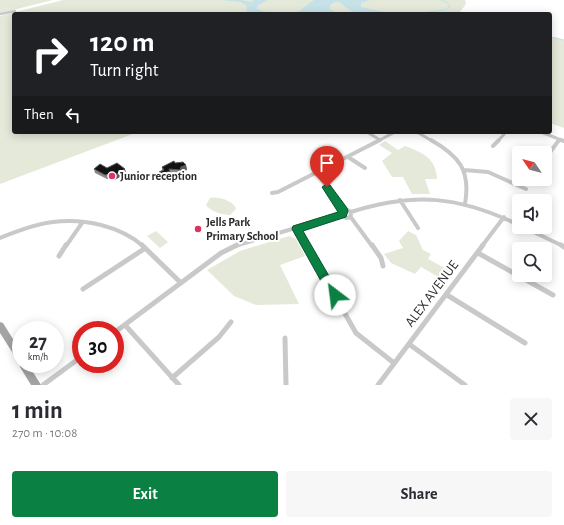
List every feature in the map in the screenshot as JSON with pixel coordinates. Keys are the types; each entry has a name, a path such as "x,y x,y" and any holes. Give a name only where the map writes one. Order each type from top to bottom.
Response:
{"main road":[{"path":"0,326 12,345"},
{"path":"29,373 36,385"}],"street":[{"path":"0,14 15,11"},
{"path":"370,134 380,140"},
{"path":"272,193 278,192 317,173 392,134"},
{"path":"420,134 448,151 464,170 467,185 465,204"},
{"path":"493,146 504,134"},
{"path":"546,134 562,140 552,151"},
{"path":"348,157 365,168"},
{"path":"464,170 490,172 526,189"},
{"path":"317,173 343,213"},
{"path":"351,214 400,200 437,199 465,204 504,217 512,221"},
{"path":"400,200 418,228"},
{"path":"179,385 125,325 221,253 238,245 297,229 348,210 381,258 383,266"},
{"name":"ALEX AVENUE","path":"378,385 504,217"},
{"path":"0,238 26,228 54,222 100,225 119,230 136,240 181,283"},
{"path":"59,256 82,223"},
{"path":"297,229 356,333 394,364"},
{"path":"537,234 564,247"},
{"path":"82,289 144,249"},
{"path":"478,253 553,295"},
{"path":"447,295 525,343"},
{"path":"172,378 219,337 231,322"},
{"path":"285,338 286,385"},
{"path":"409,344 465,385"},
{"path":"43,385 72,364"}],"green space":[{"path":"0,0 53,0 0,13"},
{"path":"63,0 465,0 466,4 460,12 16,12"},
{"path":"12,13 12,134 133,134 0,184 0,16"},
{"path":"552,37 564,40 564,128 552,124"},
{"path":"385,141 398,150 405,146 417,151 431,161 436,172 437,179 425,179 430,194 412,194 403,177 392,177 382,161 392,153 379,145"},
{"path":"210,198 229,201 235,206 236,209 230,215 213,211 206,205"},
{"path":"156,231 168,242 160,248 147,236"},
{"path":"408,231 416,235 423,250 431,254 428,259 454,273 447,282 421,267 415,274 391,263 384,254 403,248 399,241"},
{"path":"289,236 296,239 305,256 280,265 299,304 256,305 234,296 207,270 240,251"}],"water":[{"path":"222,0 242,0 251,2 254,0 268,0 257,6 257,9 267,12 246,12 247,6 240,2"},
{"path":"314,0 370,0 361,3 361,7 384,12 355,12 339,2 333,3 329,8 335,12 295,12 299,11"}],"building":[{"path":"174,161 175,163 183,162 186,165 181,167 180,170 169,169 170,171 161,174 159,172 164,170 162,167"},
{"path":"117,163 125,169 113,176 111,174 105,175 94,169 100,164 107,168"}],"waterway":[{"path":"428,12 445,10 450,7 448,3 441,0"},
{"path":"552,37 564,40"}],"place":[{"name":"Junior reception","path":"112,176"},
{"name":"Jells Park Primary School","path":"198,229"}],"route":[{"path":"327,187 344,211 342,214 297,229 335,295"}]}
